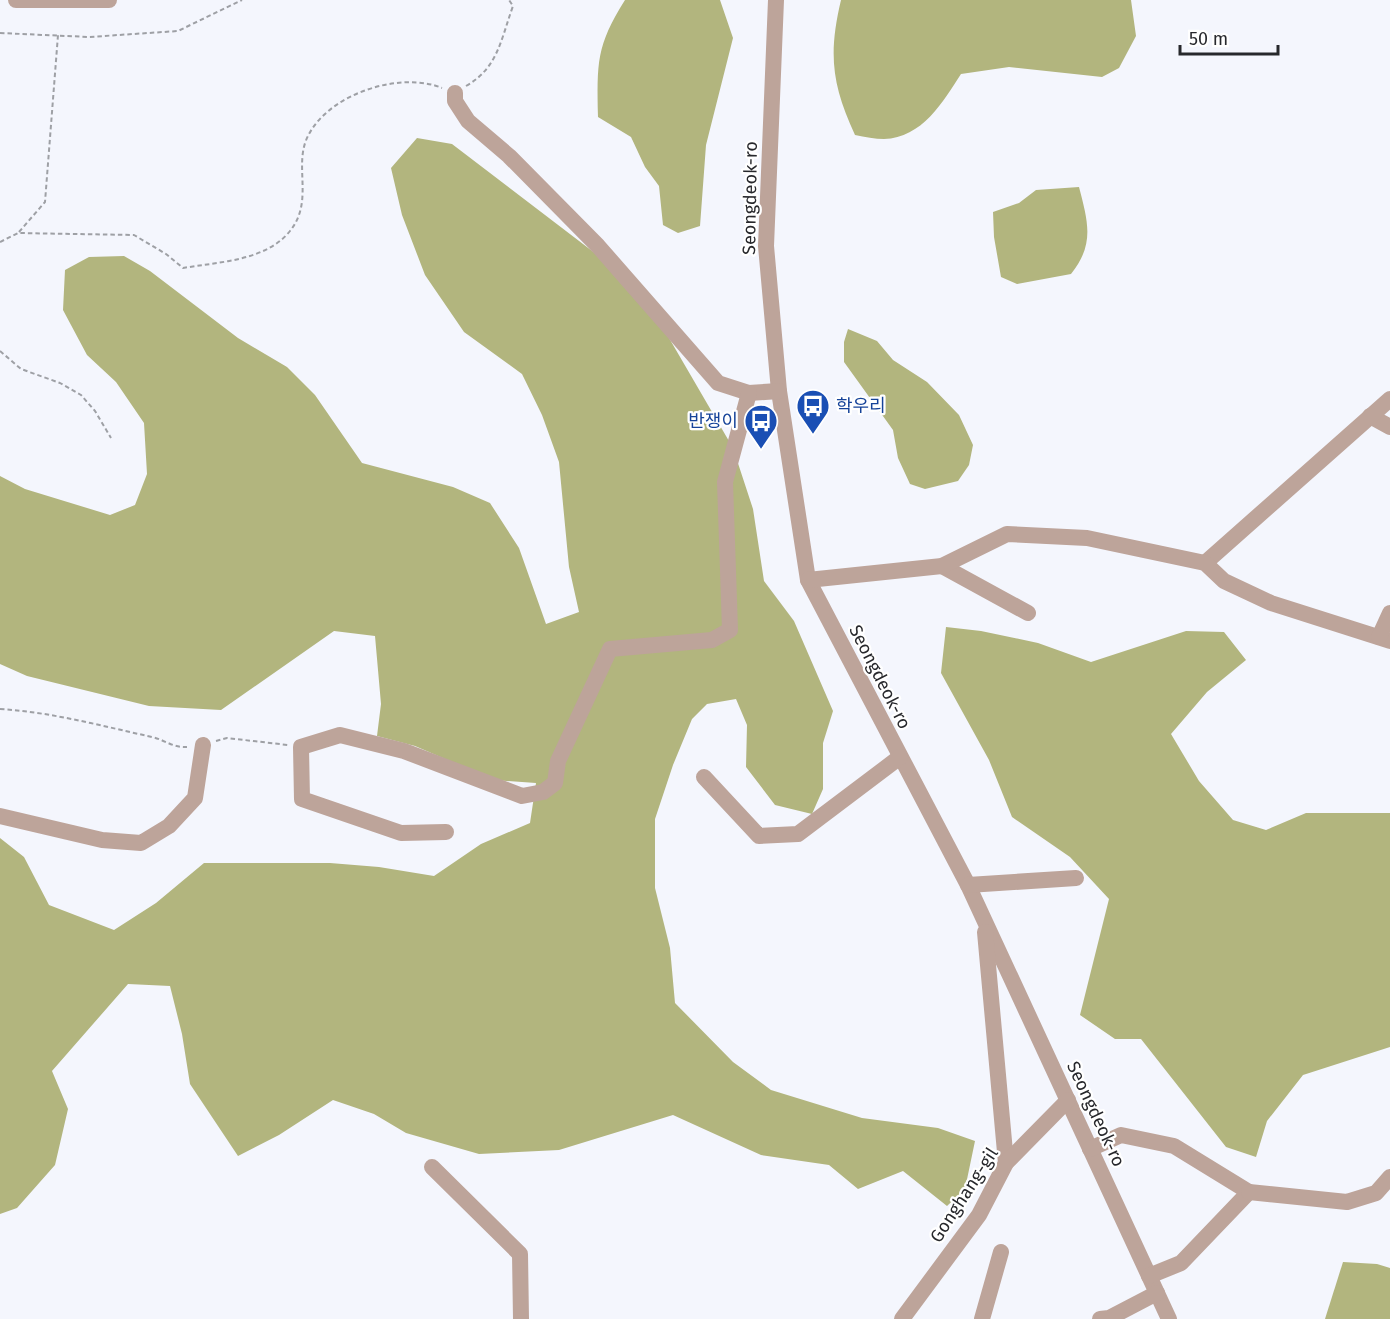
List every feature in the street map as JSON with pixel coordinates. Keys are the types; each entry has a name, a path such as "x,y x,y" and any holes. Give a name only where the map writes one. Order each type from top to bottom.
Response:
{"street":[{"path":"16,0 109,0"},
{"name":"Seongdeok-ro","path":"776,0 766,246 779,391 808,580 968,885 1169,1319"},
{"path":"455,93 455,101 468,121 509,156 598,246 717,383 749,393 779,391"},
{"path":"446,832 402,832 302,799 301,747 340,735 404,751 522,796 543,792 555,783 558,761 610,649 712,640 730,630 725,482 749,393"},
{"path":"1205,563 1390,399"},
{"path":"1370,416 1390,427"},
{"path":"808,580 942,566 1007,534 1088,538 1205,563 1224,581 1271,603 1384,639 1390,613"},
{"path":"942,566 1028,613"},
{"path":"0,816 102,840 141,843 169,826 195,798 204,745"},
{"path":"704,777 759,836 798,834 900,757"},
{"path":"968,885 1076,878"},
{"path":"984,919 1006,1163"},
{"name":"Gonghang-gil","path":"902,1319 979,1215 1006,1163 1068,1100"},
{"path":"1090,1149 1121,1135 1174,1146 1249,1192 1347,1202 1376,1193 1390,1177"},
{"path":"432,1167 520,1254 521,1319"},
{"path":"1149,1276 1181,1263 1249,1192"},
{"path":"982,1319 1001,1252"},
{"path":"1106,1319 1157,1293"}],"path":[{"path":"0,33 89,37 178,31 242,0"},
{"path":"18,233 134,235 166,254 183,268 262,252 289,232 300,214 304,190 303,152 308,134 324,115 347,99 377,85 406,81 429,82 455,93 482,77 492,65 513,6 509,0"},
{"path":"0,242 18,233 45,202 58,35"},
{"path":"0,351 21,369 60,383 81,395 95,411 111,438"},
{"path":"0,709 28,711 156,738 178,748 204,745 227,738 301,747"}],"green space":[{"path":"625,0 720,0 733,38 706,145 700,226 678,233 663,225 659,186 645,167 631,137 598,117 598,68 603,43"},
{"path":"841,0 1131,0 1136,36 1119,68 1102,77 1009,67 961,74 939,107 920,125 897,137 874,138 855,135 837,85 834,69 834,37"},
{"path":"417,138 452,144 621,273 669,338 733,448 753,509 764,581 794,621 833,711 823,743 823,789 812,814 775,805 746,767 747,725 736,699 707,704 692,719 673,765 655,819 655,888 670,948 675,1003 733,1062 771,1090 862,1118 938,1128 975,1141 965,1189 947,1206 903,1171 858,1189 829,1165 761,1155 673,1115 559,1150 479,1154 406,1133 374,1114 333,1100 279,1135 238,1156 190,1084 182,1034 170,986 128,984 52,1071 68,1109 55,1165 17,1208 0,1214 0,838 24,857 49,905 114,930 156,903 204,863 330,863 379,867 434,876 481,844 530,823 536,783 494,780 415,746 377,736 381,704 375,636 334,631 221,710 149,706 27,676 0,664 0,476 25,489 110,515 135,505 147,474 144,423 116,382 87,355 63,310 65,270 89,257 124,256 150,271 238,338 287,367 315,395 362,463 453,487 490,503 519,548 546,624 579,612 569,567 559,462 542,415 522,374 464,332 425,275 402,215 391,168"},
{"path":"1079,187 1087,222 1086,243 1084,253 1071,274 1017,284 1001,277 994,237 993,212 1019,203 1036,190"},
{"path":"848,329 877,341 893,360 927,382 959,415 973,445 969,465 958,481 925,489 910,484 898,458 893,430 844,362 844,342"},
{"path":"946,627 981,631 1038,643 1091,662 1186,631 1224,632 1246,660 1207,692 1171,734 1199,781 1233,820 1266,830 1306,813 1390,813 1390,1047 1303,1075 1267,1121 1256,1157 1226,1147 1141,1039 1115,1039 1080,1015 1109,899 1070,857 1012,817 989,760 941,673"},
{"path":"1343,1262 1377,1264 1390,1268 1390,1319 1325,1319"}],"place":[{"name":"학우리","path":"813,435"},
{"name":"반쟁이","path":"761,450"}]}
